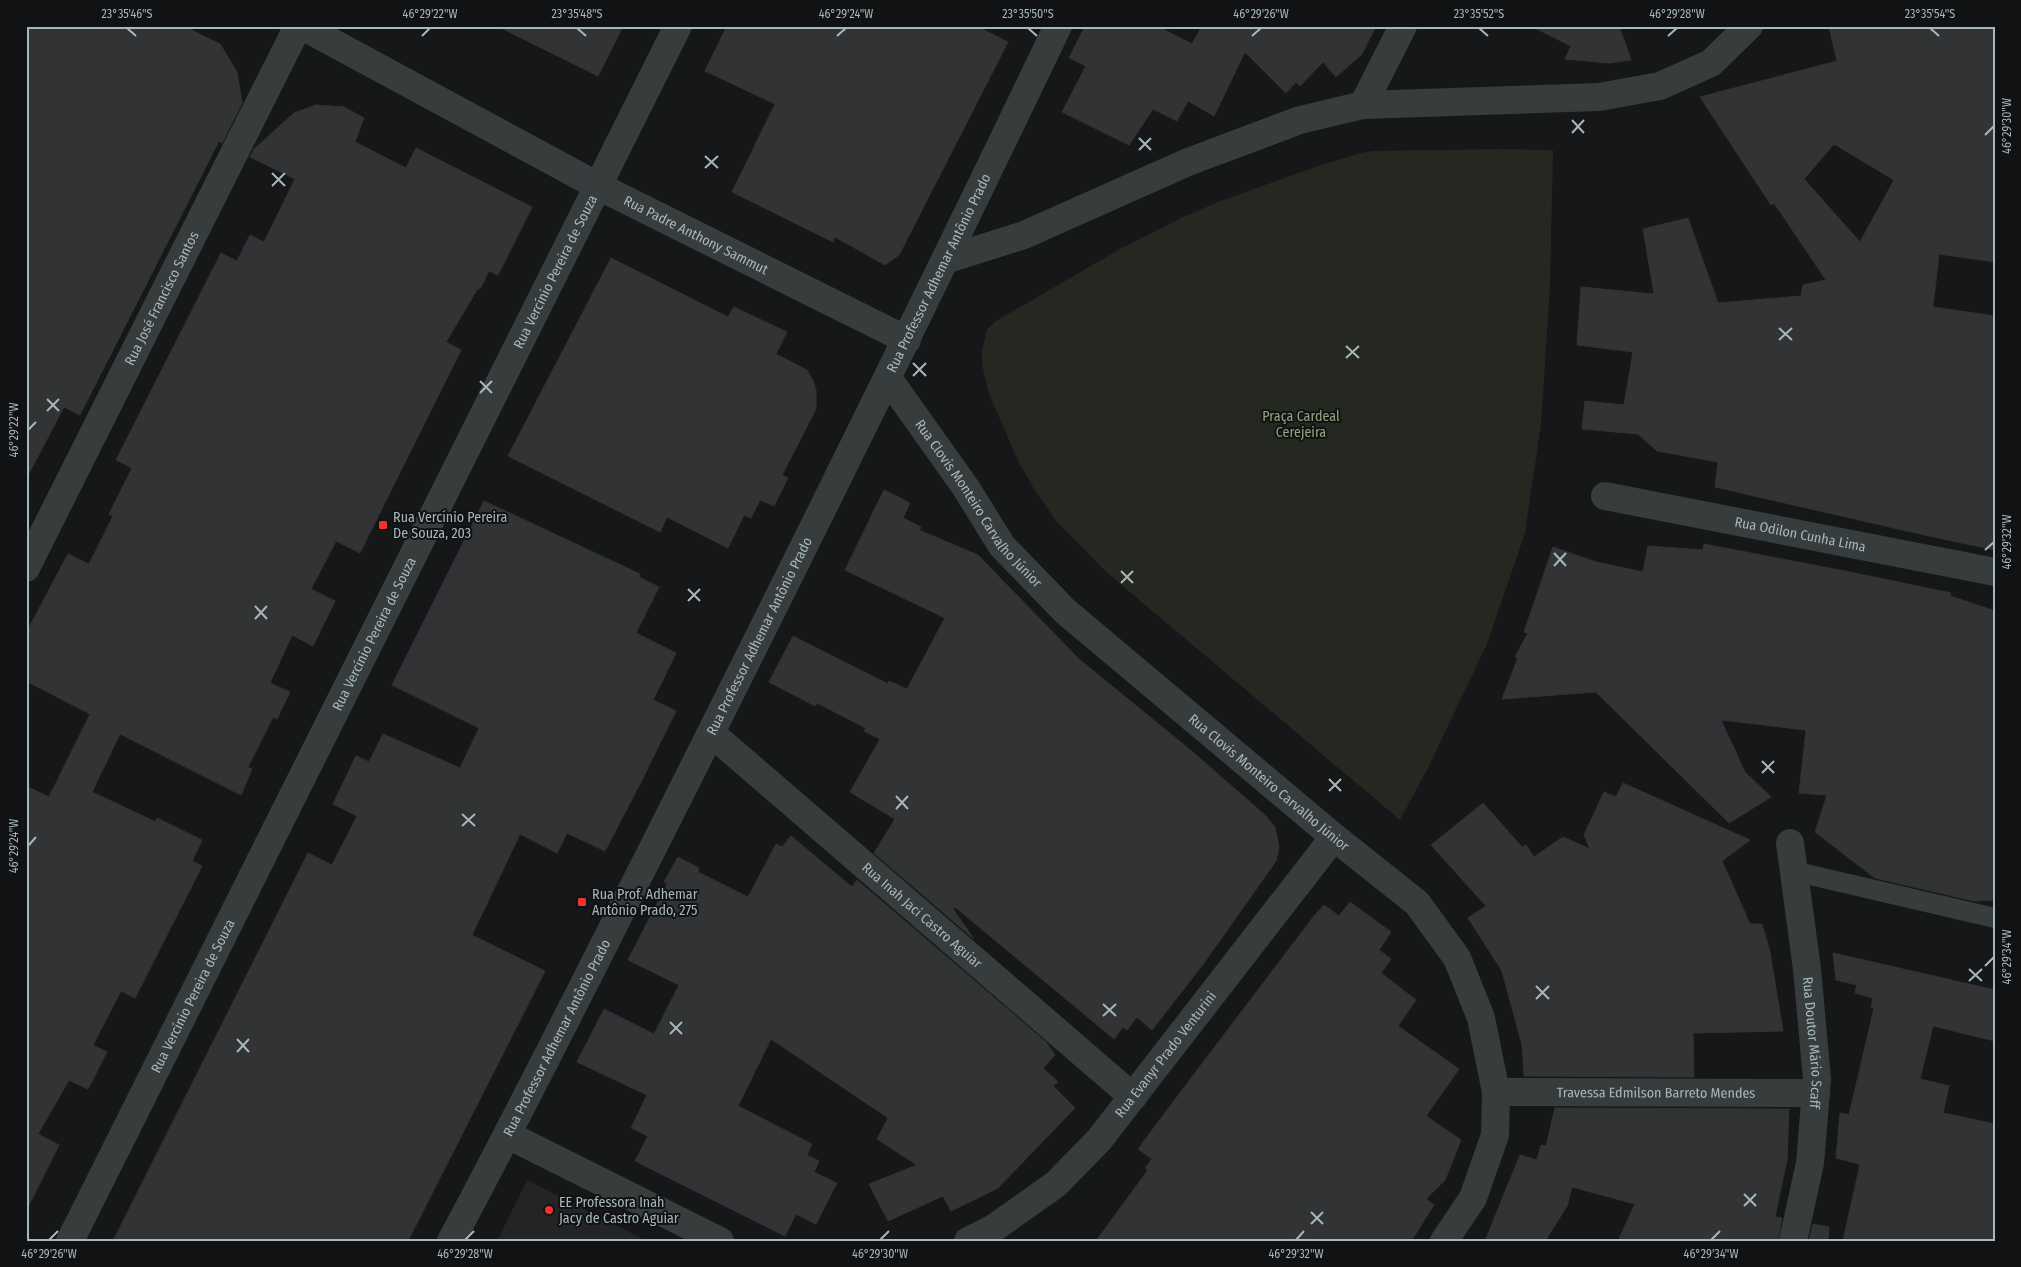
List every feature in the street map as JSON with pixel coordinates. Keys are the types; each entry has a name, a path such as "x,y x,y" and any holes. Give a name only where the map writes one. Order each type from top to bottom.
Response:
{"street":[{"name":"Rua José Francisco Santos","path":"26,568 298,26"},
{"name":"Rua Padre Anthony Sammut","path":"302,26 598,186 907,340"},
{"name":"Rua Vercínio Pereira de Souza","path":"70,1241 678,26"},
{"name":"Rua Professor Adhemar Antônio Prado","path":"451,1241 508,1135 711,733 907,340 1058,26"},
{"path":"1363,105 1403,26"},
{"path":"945,260 1024,235 1188,162 1292,123 1363,105 1599,97 1660,86 1711,63 1749,26"},
{"name":"Rua Clovis Monteiro Carvalho Júnior","path":"888,378 966,488 1002,546 1065,611 1334,837 1417,903 1457,958 1481,1018 1496,1092 1495,1135 1473,1198 1444,1241"},
{"name":"Rua Odilon Cunha Lima","path":"1605,496 1995,572"},
{"name":"Rua Inah Jaci Castro Aguiar","path":"711,733 1133,1097"},
{"name":"Rua Evanyr Prado Venturini","path":"968,1241 994,1228 1056,1184 1099,1140 1334,837"},
{"name":"Rua Doutor Mário Scaff","path":"1790,843 1807,970 1817,1079 1810,1163 1793,1241"},
{"name":"Travessa Edmilson Barreto Mendes","path":"1496,1092 1816,1093"},
{"path":"508,1135 720,1241"}],"lane":[{"path":"1794,871 1995,918"}],"shaded area":[{"name":"EE Professora Inah Jacy de Castro Aguiar","path":"527,1180 647,1241 497,1241"}],"green space":[{"name":"Praça Cardeal Cerejeira","path":"1553,150 1550,286 1541,424 1525,533 1487,644 1428,768 1400,820 1105,571 1056,521 1019,463 989,394 982,364 982,352 987,329 996,321 1120,249 1181,218 1218,202 1318,166 1361,153 1374,151"}],"building":[{"path":"26,26 183,26 220,44 237,72 242,103 222,143 219,141 80,415 64,407 26,479"},
{"path":"497,26 623,26 598,76"},
{"path":"727,26 976,26 1008,42 899,255 885,265 835,237 833,242 732,192 775,104 705,71"},
{"path":"1085,26 1157,26 1192,44 1202,26 1376,26 1362,54 1336,77 1323,62 1300,86 1296,82 1286,93 1245,52 1214,116 1188,101 1177,121 1153,109 1129,145 1062,112 1086,66 1069,58"},
{"path":"1531,26 1619,26 1631,60 1609,63 1565,59 1571,46"},
{"path":"1829,26 1995,26 1995,262 1939,254 1933,307 1995,316 1995,550 1715,487 1718,462 1657,451 1638,434 1582,429 1585,401 1624,405 1633,352 1577,345 1581,287 1654,294 1643,229 1688,218 1718,303 1801,296 1803,285 1826,280 1774,203 1771,205 1700,97 1837,61","holes":["1834,144 1894,180 1860,242 1804,179"]},
{"path":"316,105 344,107 364,118 355,142 406,168 416,148 532,207 498,275 489,271 480,289 478,288 446,342 461,350 360,553 336,541 311,589 335,601 313,646 292,635 270,683 290,692 277,719 273,717 248,767 252,769 241,795 120,734 92,792 156,822 157,818 202,840 192,861 202,866 135,998 121,991 93,1045 107,1052 88,1089 69,1080 38,1134 59,1145 26,1211 26,786 49,797 90,714 26,681 26,633 68,554 89,564 113,516 109,514 132,468 116,460 221,253 237,261 250,235 264,242 295,179 250,157 254,149 294,113"},
{"path":"611,258 728,317 734,307 787,332 776,354 807,370 813,381 816,390 816,409 782,475 788,478 774,506 760,500 751,518 744,515 728,548 667,517 660,532 508,456"},
{"path":"884,490 910,503 903,518 921,527 919,530 978,555 1079,659 1194,753 1265,815 1275,827 1279,847 1276,861 1204,963 1152,1030 1137,1017 1127,1030 1123,1027 1114,1039 955,907 953,909 974,939 874,853 895,819 850,792 880,739 864,731 866,728 817,703 815,706 769,682 793,636 888,684 889,681 907,689 945,618 845,570"},
{"path":"484,501 640,574 639,577 659,587 636,633 676,653 653,700 676,711 641,782 605,851 567,833 557,853 520,834 472,935 545,971 408,1241 113,1241 308,853 332,865 357,816 333,804 356,756 369,762 383,734 460,768 479,728 392,685"},
{"path":"1704,544 1951,593 1950,596 1995,611 1995,900 1974,901 1875,878 1815,832 1827,795 1799,793 1806,730 1721,720 1745,772 1771,797 1729,823 1596,692 1502,699 1518,658 1515,657 1528,633 1524,632 1553,547 1596,562 1643,572 1648,546 1703,550"},
{"path":"1623,783 1750,840 1722,861 1750,924 1762,924 1770,952 1783,1031 1693,1033 1694,1077 1524,1076 1522,1045 1502,971 1468,918 1486,906 1431,845 1483,803 1522,847 1526,845 1534,857 1563,837 1590,849 1584,835 1604,792 1616,797"},
{"path":"791,836 852,887 857,880 1046,1042 1055,1055 1043,1068 1058,1082 1053,1086 1075,1108 998,1188 951,1211 943,1196 888,1221 869,1184 917,1165 877,1139 888,1118 771,1039 738,1106 812,1144 807,1155 819,1161 814,1172 837,1183 816,1224 796,1214 785,1236 635,1161 648,1136 631,1128 647,1095 577,1062 604,1009 654,1034 679,985 628,960 667,884 664,882 678,857 699,868 698,872 748,897 776,844 782,847"},
{"path":"1350,902 1391,932 1379,950 1391,959 1381,973 1416,1000 1398,1026 1459,1069 1426,1116 1461,1140 1445,1180 1426,1199 1434,1205 1411,1241 1096,1241 1148,1170 1145,1168 1152,1159 1138,1149 1179,1094 1314,916 1324,905 1339,916"},
{"path":"1833,953 1995,990 1995,1041 1933,1026 1920,1079 1949,1086 1943,1113 1995,1124 1995,1241 1843,1241 1860,1164 1836,1158 1840,1113 1849,1115 1874,1008 1871,1007 1873,998 1855,993 1857,985 1836,980"},
{"path":"1555,1108 1789,1109 1787,1160 1775,1217 1782,1218 1778,1241 1618,1241 1635,1204 1572,1187 1567,1206 1545,1241 1485,1241 1520,1155 1537,1160 1541,1145 1546,1146"},
{"path":"1813,1224 1829,1227 1828,1241 1809,1241"}],"place":[{"name":"Rua Vercínio Pereira De Souza, 203","path":"383,525"},
{"name":"Rua Prof. Adhemar Antônio Prado, 275","path":"582,902"},
{"name":"EE Professora Inah Jacy de Castro Aguiar","path":"549,1210"}]}
